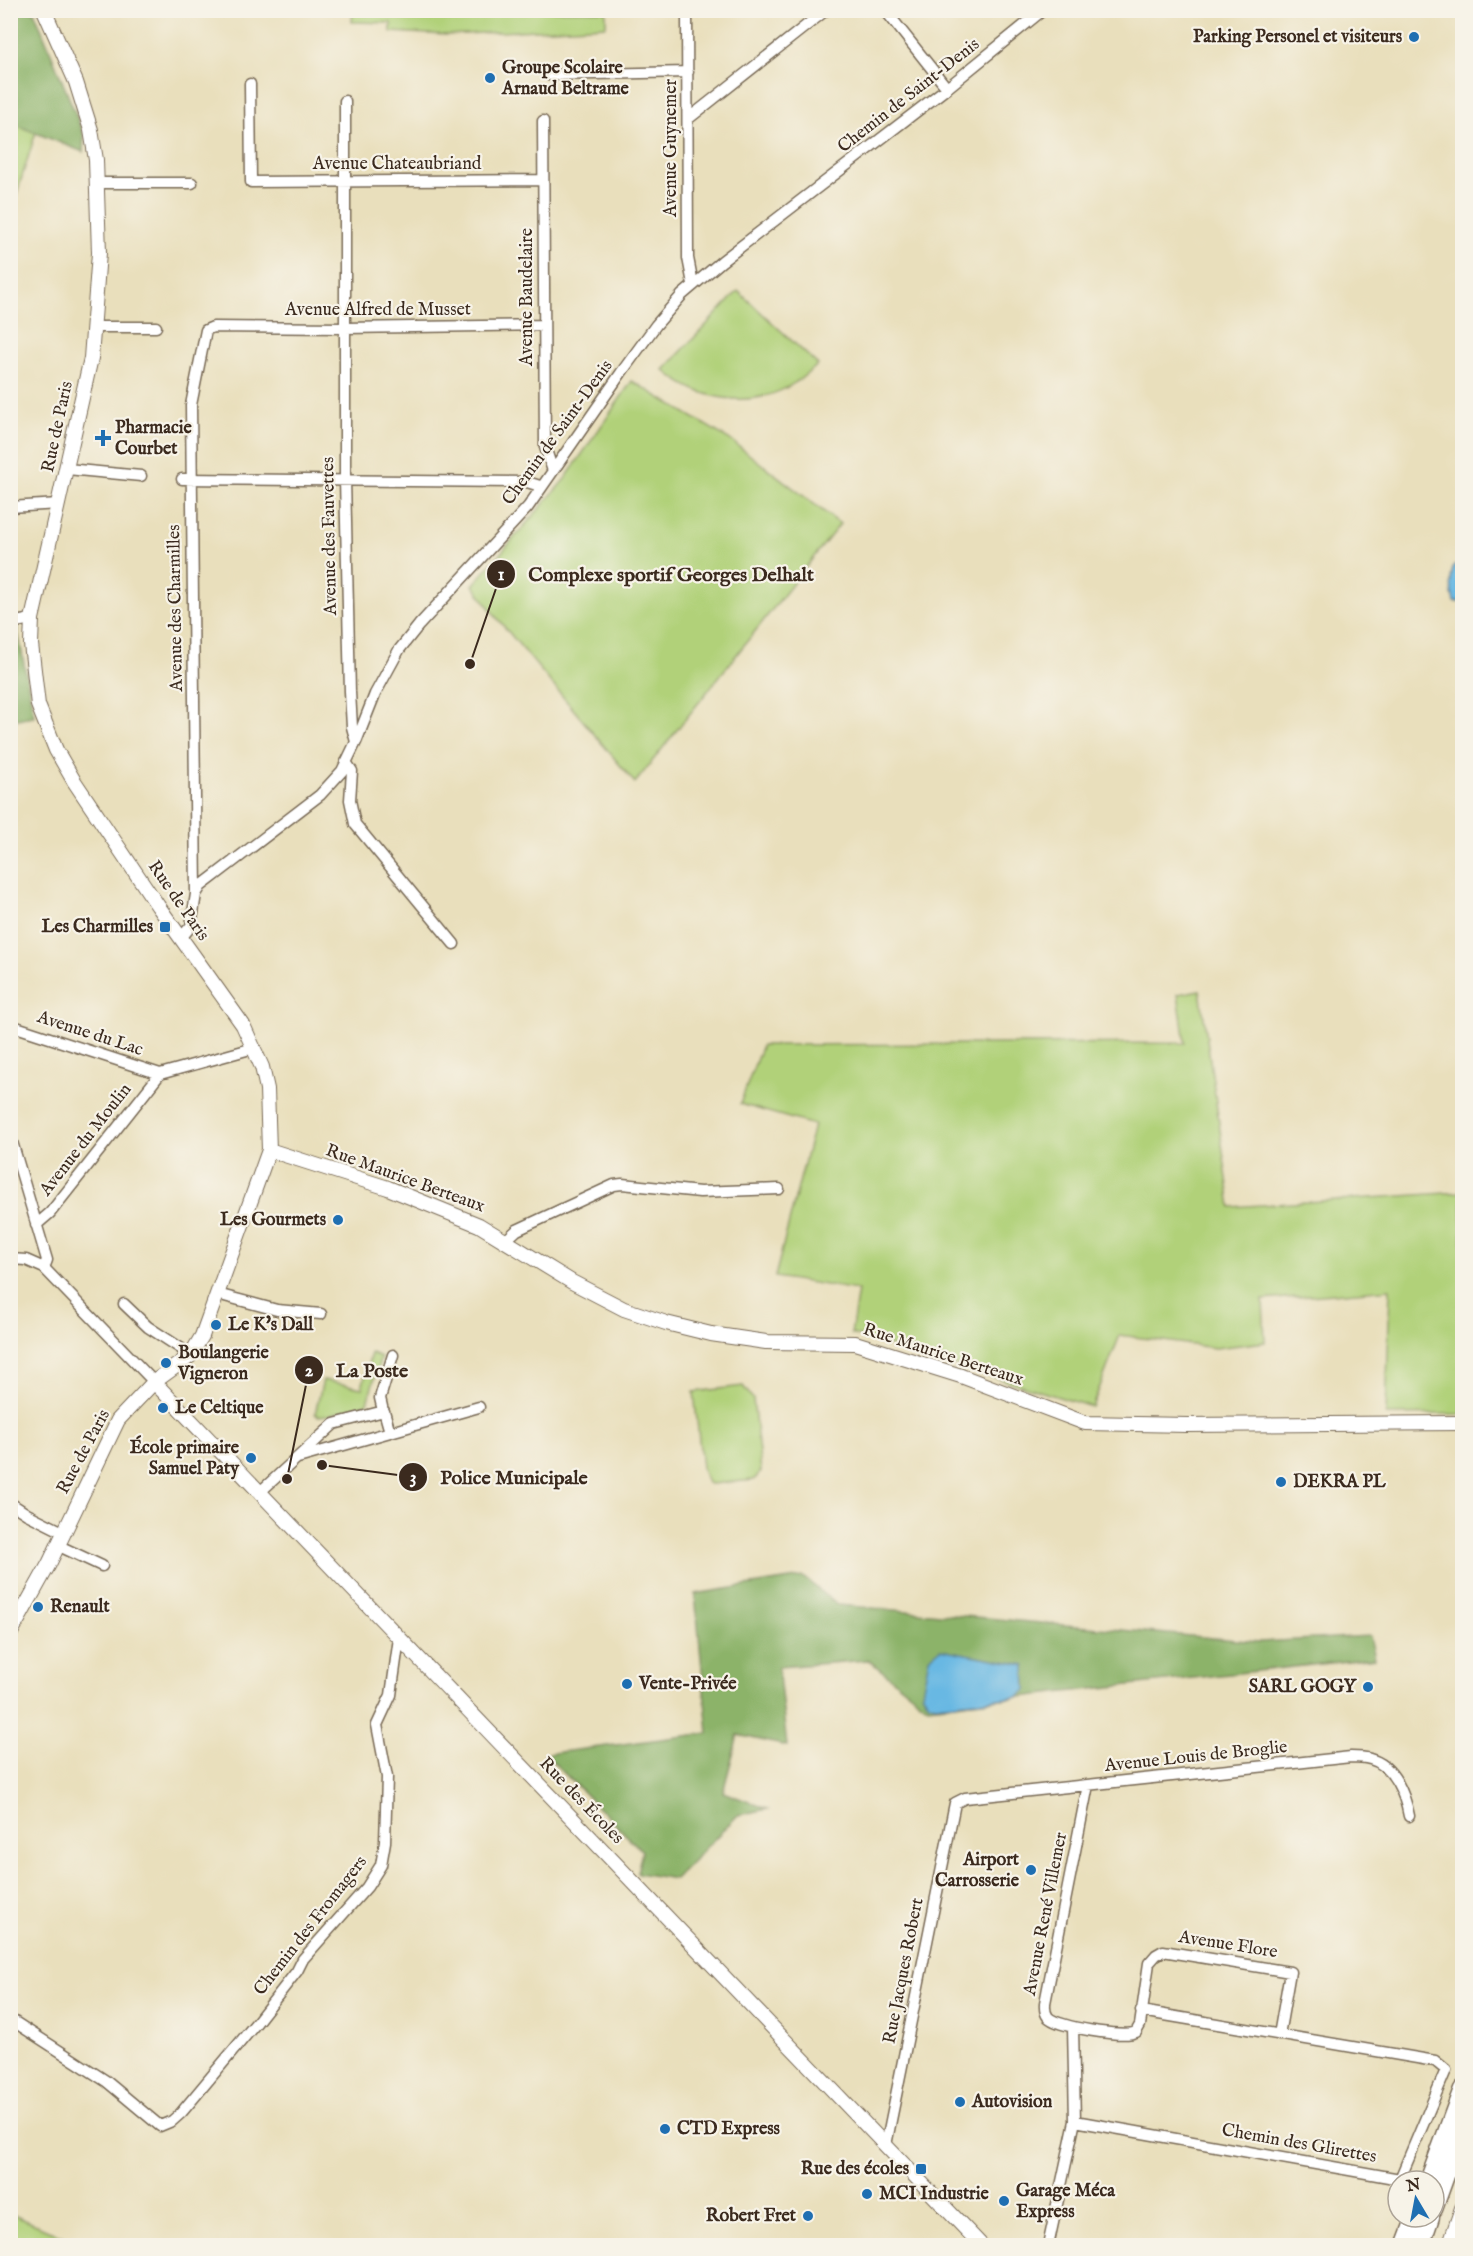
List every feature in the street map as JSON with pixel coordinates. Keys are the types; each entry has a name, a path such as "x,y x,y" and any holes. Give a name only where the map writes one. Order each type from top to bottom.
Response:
{"main road":[{"path":"1432,2169 1462,2089"},
{"path":"1446,2176 1462,2132"},
{"path":"1404,2246 1410,2229"},
{"path":"1420,2246 1426,2229"}],"street":[{"name":"Rue de Paris","path":"11,1633 118,1420 154,1382 191,1355 206,1328 269,1150 267,1089 254,1048 243,1025 74,781 56,750 38,705 31,644 32,619 91,358 99,253 96,160 91,130 76,82 44,10"},
{"name":"Avenue Guynemer","path":"687,10 688,258 693,284"},
{"path":"688,119 826,10"},
{"path":"885,10 947,88"},
{"name":"Chemin de Saint-Denis","path":"196,894 206,880 320,795 342,771 375,694 399,650 419,625 528,507 540,486 656,325 693,284 947,88 1043,10"},
{"path":"548,75 688,72"},
{"name":"Avenue Chateaubriand","path":"250,84 251,182 543,180"},
{"name":"Avenue des Fauvettes","path":"345,101 345,479 350,692 352,727 356,742"},
{"name":"Avenue Baudelaire","path":"543,121 544,447 553,471"},
{"path":"97,183 192,183"},
{"name":"Avenue Alfred de Musset","path":"213,327 543,326"},
{"path":"94,327 156,327"},
{"name":"Avenue des Charmilles","path":"196,894 186,479 191,405 206,330 213,327"},
{"path":"67,469 141,476"},
{"path":"186,479 527,482 540,486"},
{"path":"10,507 59,504"},
{"path":"10,622 32,619"},
{"path":"346,762 352,771 350,808 356,824 454,944"},
{"path":"182,938 191,926 196,894"},
{"name":"Avenue du Lac","path":"10,1025 160,1074"},
{"path":"160,1074 254,1048"},
{"name":"Avenue du Moulin","path":"36,1225 50,1213 160,1074"},
{"path":"10,1135 47,1260 44,1268"},
{"name":"Rue Maurice Berteaux","path":"269,1150 388,1188 480,1225 539,1263 624,1309 666,1323 711,1334 766,1342 855,1343 961,1376 1085,1423 1187,1425 1462,1423"},
{"path":"506,1240 517,1230 614,1185 700,1192 779,1189"},
{"path":"10,1259 26,1260 44,1268 154,1382"},
{"path":"217,1294 277,1310 321,1314"},
{"path":"124,1304 148,1327 191,1355"},
{"path":"390,1432 380,1398 393,1354"},
{"name":"Rue des Écoles","path":"154,1382 981,2246"},
{"path":"298,1458 479,1407"},
{"path":"260,1492 334,1424 383,1411"},
{"path":"10,1503 63,1532"},
{"path":"57,1545 102,1566"},
{"name":"Chemin des Fromagers","path":"10,2019 106,2081 160,2126 172,2121 200,2091 297,1971 303,1959 367,1887 381,1865 386,1842 387,1778 378,1725 391,1695 399,1638"},
{"name":"Avenue Louis de Broglie","path":"955,1803 964,1798 1350,1757 1372,1759 1388,1770 1404,1794 1409,1816"},
{"name":"Avenue René Villemer","path":"1073,2027 1049,2018 1045,2011 1045,2003 1088,1785"},
{"name":"Rue Jacques Robert","path":"886,2145 955,1803"},
{"name":"Avenue Flore","path":"1073,2027 1132,2034 1136,2032 1140,2025 1149,1963 1163,1951 1290,1972 1280,2035"},
{"path":"1141,2011 1280,2035"},
{"path":"1048,2246 1075,2121 1073,2027"},
{"name":"Chemin des Glirettes","path":"1075,2121 1400,2179 1446,2070 1435,2061 1280,2035"},
{"path":"1449,2246 1462,2208"}],"green space":[{"path":"11,10 34,11 84,135 83,152 11,123"},
{"path":"353,10 606,11 606,26 447,35 391,32 391,23 352,22"},
{"path":"11,123 36,132 11,212"},
{"path":"738,291 818,365 780,391 745,399 711,395 694,389 678,381 664,370"},
{"path":"632,381 729,439 840,524 635,783 496,617 473,585 565,479"},
{"path":"17,627 34,716 11,720 11,629"},
{"path":"1200,990 1231,1207 1462,1192 1462,1414 1386,1415 1390,1289 1263,1300 1265,1342 1215,1348 1120,1335 1092,1407 851,1334 858,1290 775,1277 814,1125 740,1104 762,1045 1185,1043 1178,994"},
{"path":"371,1353 381,1357 367,1403 329,1415 315,1414 323,1380 362,1388"},
{"path":"743,1386 753,1399 761,1471 754,1480 707,1483 702,1468 694,1392"},
{"path":"803,1577 838,1605 1259,1642 1370,1636 1375,1658 928,1707 868,1660 778,1667 787,1746 738,1735 723,1792 768,1809 738,1815 675,1879 637,1873 642,1851 545,1754 708,1733 695,1594"},
{"path":"11,2214 83,2245 11,2245"}],"water":[{"path":"1462,564 1462,602 1454,602 1451,588 1453,568 1455,565"},
{"path":"940,1649 1025,1665 1026,1690 1018,1697 935,1705 929,1703 922,1693 929,1658"}],"place":[{"name":"Parking Personel et visiteurs","path":"1414,37"},
{"name":"Groupe Scolaire Arnaud Beltrame","path":"490,78"},
{"name":"Pharmacie Courbet","path":"103,438"},
{"name":"Complexe sportif Georges Delhalt","path":"470,664"},
{"name":"Les Charmilles","path":"165,927"},
{"name":"Les Gourmets","path":"338,1220"},
{"name":"Le K's Dall","path":"216,1325"},
{"name":"Boulangerie Vigneron","path":"166,1363"},
{"name":"Le Celtique","path":"163,1408"},
{"name":"École primaire Samuel Paty","path":"251,1458"},
{"name":"Police Municipale","path":"322,1465"},
{"name":"La Poste","path":"287,1479"},
{"name":"DEKRA PL","path":"1281,1482"},
{"name":"Renault","path":"38,1607"},
{"name":"Vente-Privée","path":"627,1684"},
{"name":"SARL GOGY","path":"1368,1687"},
{"name":"Airport Carrosserie","path":"1031,1870"},
{"name":"Autovision","path":"960,2102"},
{"name":"CTD Express","path":"665,2129"},
{"name":"Rue des écoles","path":"921,2169"},
{"name":"MCI Industrie","path":"867,2194"},
{"name":"Garage Méca Express","path":"1004,2201"},
{"name":"Robert Fret","path":"808,2216"}]}
